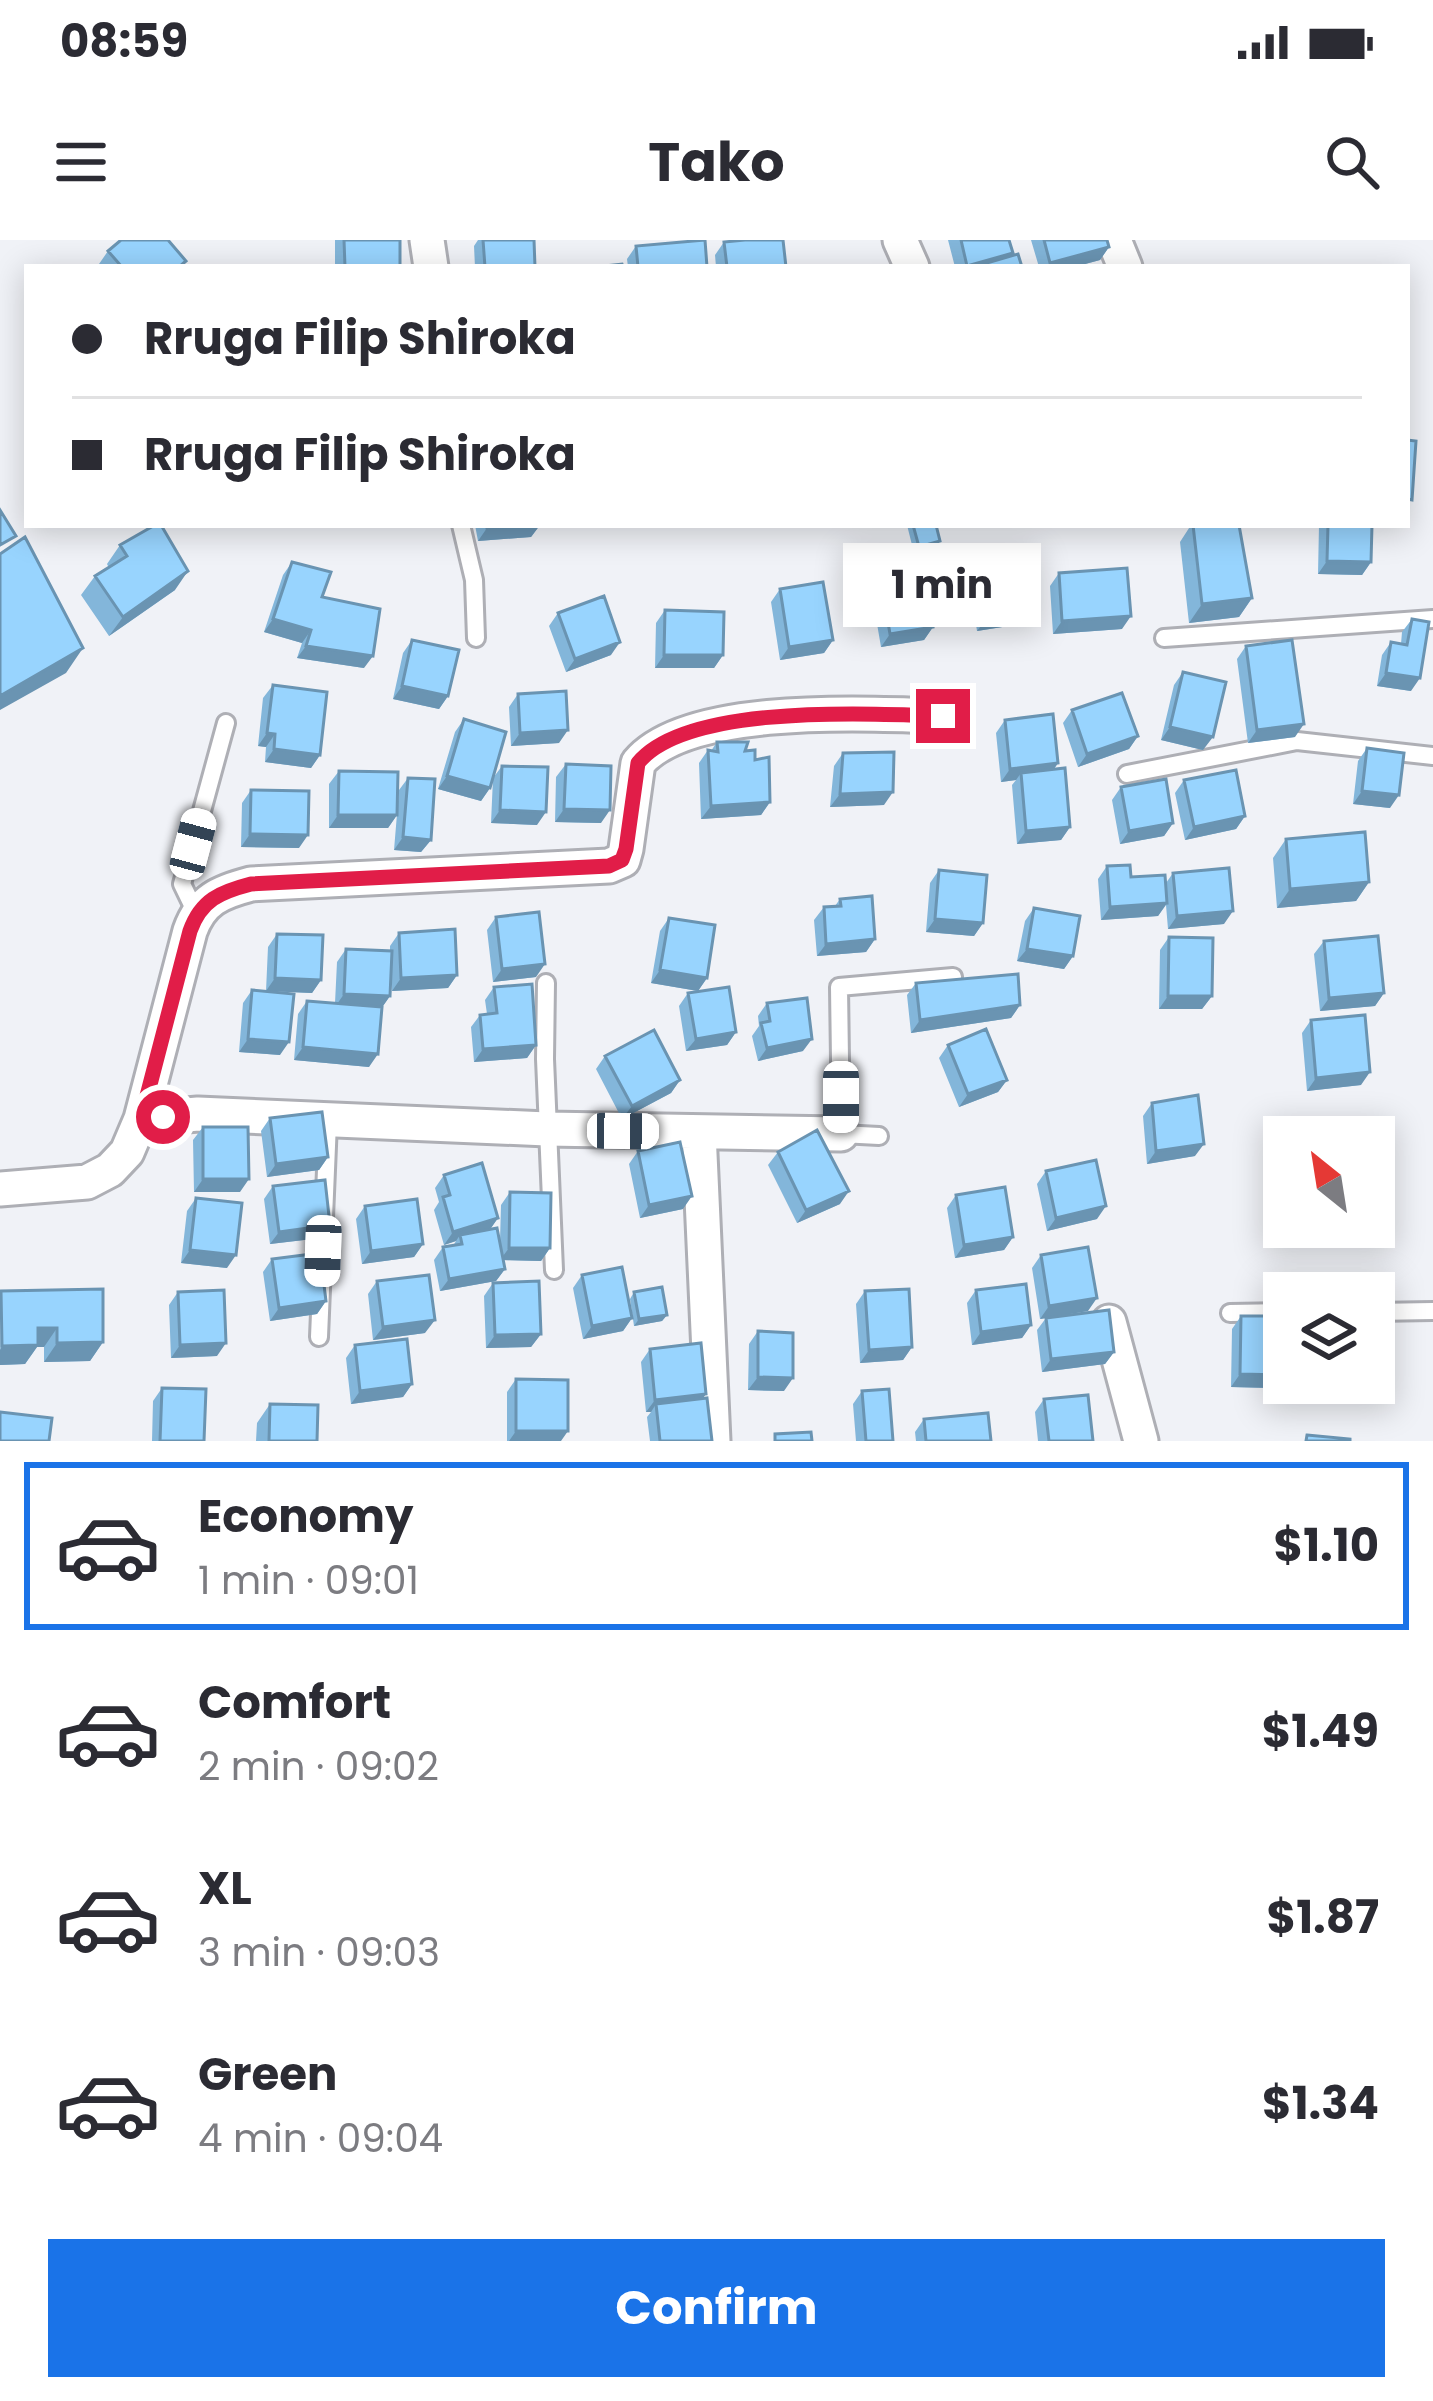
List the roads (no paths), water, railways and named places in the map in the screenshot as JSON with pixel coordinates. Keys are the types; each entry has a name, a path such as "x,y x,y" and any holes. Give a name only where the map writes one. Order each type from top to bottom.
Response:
{"street":[{"path":"0,1189 87,1182 110,1170 127,1152 141,1119 196,913 209,898 251,884 609,866 622,860 626,849 638,763 646,752 731,723 781,716 842,712 943,716"},
{"path":"141,1119 199,1114 547,1129 841,1134"},
{"path":"699,1132 713,1441"},
{"path":"1109,1322 1141,1441"}],"lane":[{"path":"461,528 474,580 476,638"},
{"path":"1164,638 1433,619"},
{"path":"196,913 182,884 226,723"},
{"path":"1127,774 1297,740 1433,755"},
{"path":"879,1136 841,1134 839,987 953,977"},
{"path":"546,983 554,1270"},
{"path":"320,1337 328,1122"},
{"path":"1395,1312 1433,1311"},
{"path":"1230,1313 1263,1312"}]}
